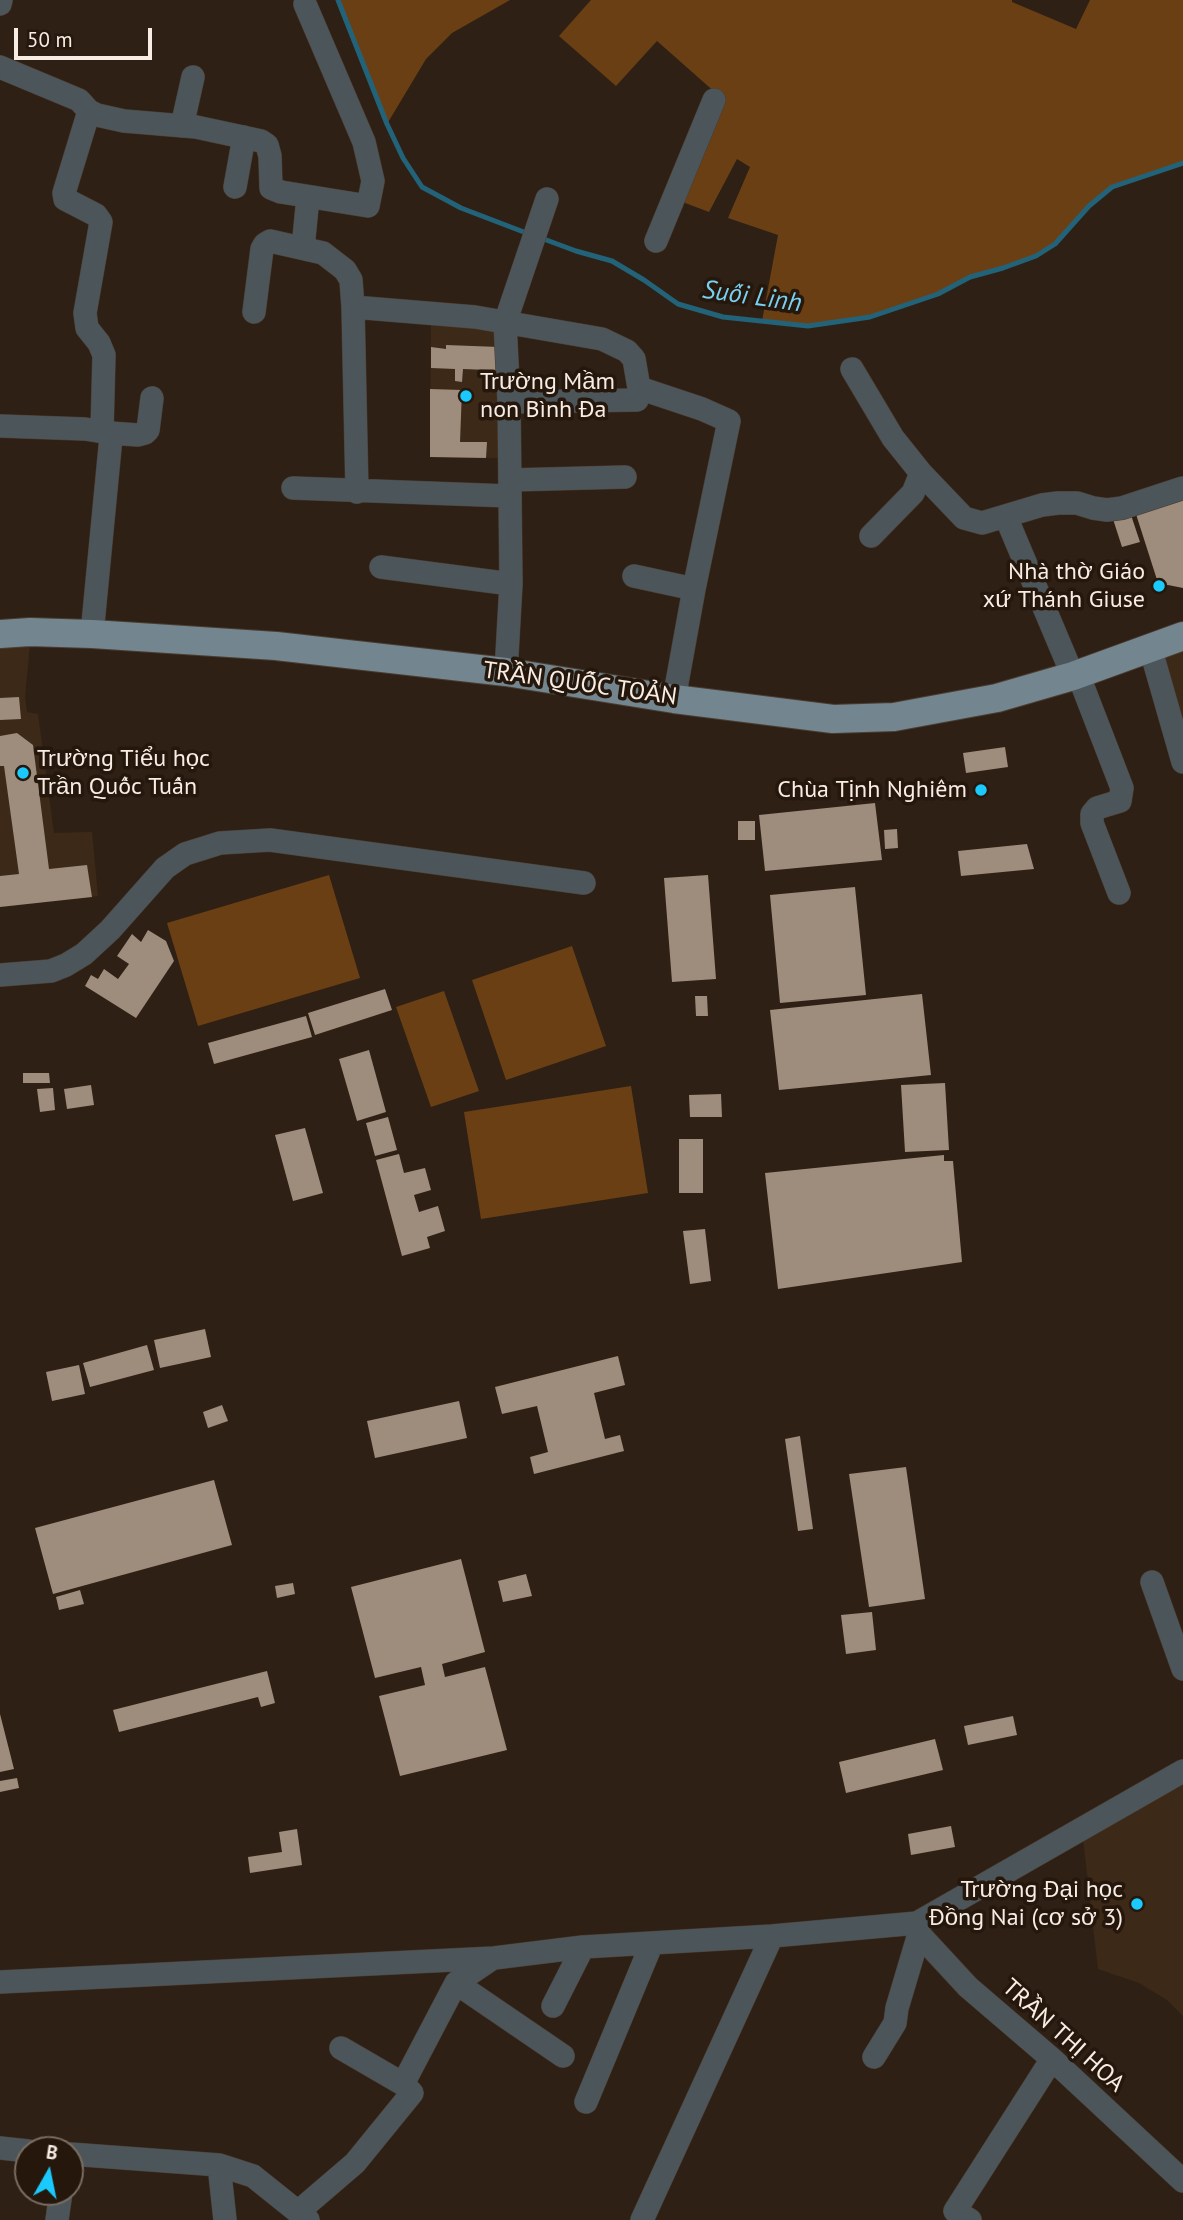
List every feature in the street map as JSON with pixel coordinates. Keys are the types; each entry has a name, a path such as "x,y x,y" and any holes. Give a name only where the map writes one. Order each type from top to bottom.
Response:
{"main road":[{"name":"TRẦN QUỐC TOẢN","path":"0,634 30,632 276,646 506,673 674,699 833,719 894,717 997,698 1075,675 1183,636"}],"street":[{"path":"0,67 79,100 89,111 124,121 197,127 261,141 267,145 270,156 271,188 281,192 368,206 373,181 364,142 305,4"},
{"path":"182,126 193,77"},
{"path":"656,240 714,100"},
{"path":"89,111 64,193 65,199 96,215 101,222 85,313 87,328 99,343 104,355 106,432 111,438 92,635"},
{"path":"235,187 244,137"},
{"path":"303,248 308,197"},
{"path":"506,673 511,584 509,401 505,323 543,209"},
{"path":"254,312 265,244 270,241 323,253 345,270 352,280 357,492"},
{"path":"353,307 475,317 602,339 618,345 634,359 639,388 637,400 509,401"},
{"path":"852,369 893,438 921,473 964,518 982,523 1042,505 1058,503 1077,503 1107,510 1122,508 1183,488"},
{"path":"639,388 730,421 694,589 674,699"},
{"path":"0,426 138,435 149,430 152,398"},
{"path":"871,536 913,493 921,473"},
{"path":"293,488 357,492 510,488 625,477"},
{"path":"1006,517 1122,788 1121,801 1097,808 1092,823 1119,893"},
{"path":"381,566 511,584"},
{"path":"634,576 694,589"},
{"path":"1150,647 1183,762"},
{"path":"0,975 51,971 66,965 84,954 110,930 165,868 185,854 220,843 270,840 584,883"},
{"path":"1152,1583 1183,1669"},
{"path":"0,1982 494,1958 583,1947 918,1928 1183,1771"},
{"path":"874,2057 895,2023 918,1928"},
{"name":"TRẦN THỊ HOA","path":"918,1928 968,1987 1052,2059 1183,2181"},
{"path":"642,2220 772,1936"},
{"path":"586,2102 652,1943"},
{"path":"553,2006 583,1947"},
{"path":"402,2084 456,1983 494,1958"},
{"path":"456,1983 563,2056"},
{"path":"84,2155 219,2165 253,2176 303,2216 355,2163 412,2093 402,2084 341,2048"},
{"path":"970,2220 955,2211 1052,2059"},
{"path":"219,2165 225,2220"}],"shaded area":[{"path":"338,0 510,0 452,33 426,59 387,124"},
{"path":"591,0 1012,0 1076,29 1090,0 1183,0 1183,164 1112,187 1089,206 1055,244 1036,256 970,277 938,294 870,317 808,326 762,321 778,235 728,218 750,167 737,159 709,212 680,201 717,94 657,41 616,86 559,36"},
{"name":"Trường Mầm non Bình Đa","path":"431,320 497,330 500,458 430,457"},
{"name":"Trường Tiểu học Trần Quốc Tuấn","path":"30,644 25,697 27,712 38,714 54,833 92,832 98,896 0,907 0,645"},
{"path":"1183,648 1183,725 1163,655"},
{"path":"329,875 360,978 198,1026 167,923"},
{"path":"572,946 606,1046 506,1080 472,980"},
{"path":"444,991 479,1091 431,1107 396,1007"},
{"path":"631,1086 648,1193 481,1219 464,1112"},
{"name":"Trường Đại học Đồng Nai (cơ sở 3)","path":"1183,1785 1183,2016 1167,2000 1139,1983 1098,1969 1083,1839"}],"building":[{"path":"446,345 499,347 502,388 489,388 489,370 463,369 462,382 455,381 455,369 431,368 431,347 446,349"},
{"path":"430,389 462,390 460,442 487,442 486,458 430,457"},
{"path":"1183,495 1183,588 1159,586 1135,511"},
{"path":"1130,512 1140,542 1122,547 1112,516"},
{"path":"19,697 21,719 0,720 0,698"},
{"path":"17,733 33,745 49,869 87,865 92,897 0,907 0,876 19,874 4,766 0,766 0,736"},
{"path":"1005,747 1008,767 966,773 963,753"},
{"path":"875,803 882,860 765,871 759,815"},
{"path":"738,821 755,821 755,840 738,840"},
{"path":"897,829 898,848 885,849 884,830"},
{"path":"1027,844 1034,869 961,876 958,851"},
{"path":"708,875 716,979 672,982 664,878"},
{"path":"855,887 866,995 780,1003 770,895"},
{"path":"148,930 166,941 174,961 136,1018 85,986 91,975 98,979 104,969 118,979 129,964 117,956 132,934 141,942"},
{"path":"385,989 392,1010 315,1035 308,1013"},
{"path":"922,994 931,1075 779,1090 770,1010"},
{"path":"695,996 707,996 708,1016 696,1016"},
{"path":"306,1016 312,1037 214,1064 208,1043"},
{"path":"369,1050 386,1112 357,1121 339,1059"},
{"path":"23,1073 49,1073 50,1083 23,1083"},
{"path":"945,1083 949,1150 905,1152 901,1085"},
{"path":"91,1085 94,1105 67,1109 64,1089"},
{"path":"53,1088 55,1110 40,1112 37,1089"},
{"path":"721,1094 722,1117 690,1117 689,1095"},
{"path":"388,1117 397,1150 375,1156 366,1123"},
{"path":"305,1128 323,1193 293,1201 275,1135"},
{"path":"679,1139 703,1139 703,1193 679,1193"},
{"path":"399,1154 404,1173 425,1168 431,1190 414,1195 419,1212 438,1206 445,1231 427,1237 430,1248 402,1256 376,1160"},
{"path":"944,1155 944,1161 953,1161 962,1262 778,1289 765,1173"},
{"path":"705,1229 711,1281 690,1284 683,1231"},
{"path":"205,1329 211,1357 160,1368 154,1340"},
{"path":"147,1345 154,1370 90,1387 83,1363"},
{"path":"618,1356 625,1385 594,1393 605,1439 620,1435 624,1451 534,1474 530,1457 548,1452 537,1406 502,1414 495,1387"},
{"path":"79,1365 85,1394 52,1401 46,1372"},
{"path":"459,1401 467,1438 375,1458 367,1421"},
{"path":"222,1405 228,1421 208,1428 203,1412"},
{"path":"800,1436 813,1529 798,1531 785,1439"},
{"path":"906,1467 925,1599 869,1607 849,1474"},
{"path":"214,1480 232,1545 53,1594 35,1528"},
{"path":"461,1559 485,1652 442,1664 445,1677 485,1667 507,1750 400,1776 379,1696 425,1685 421,1667 375,1678 351,1587"},
{"path":"526,1574 532,1596 503,1602 498,1581"},
{"path":"293,1583 295,1594 277,1598 275,1586"},
{"path":"80,1590 84,1604 59,1610 56,1597"},
{"path":"872,1612 876,1650 846,1654 841,1615"},
{"path":"267,1671 275,1703 261,1707 258,1697 119,1732 113,1710"},
{"path":"0,1714 14,1769 0,1772"},
{"path":"1013,1716 1017,1735 968,1745 964,1726"},
{"path":"935,1739 943,1770 846,1793 839,1762"},
{"path":"17,1778 19,1788 0,1792 0,1781"},
{"path":"951,1826 955,1847 911,1855 908,1834"},
{"path":"297,1829 302,1865 250,1873 248,1857 282,1852 279,1832"}],"waterway":[{"name":"Suối Linh","path":"338,0 387,124 403,158 422,187 461,208 529,234"},
{"name":"Suối Linh","path":"541,238 612,261 678,304 723,317 808,326 870,317 938,294 970,277 1036,256 1055,244 1089,206 1112,187 1183,163"}],"place":[{"name":"Trường Mầm non Bình Đa","path":"466,396"},
{"name":"Nhà thờ Giáo xứ Thánh Giuse","path":"1159,586"},
{"name":"Trường Tiểu học Trần Quốc Tuấn","path":"23,773"},
{"name":"Chùa Tịnh Nghiêm","path":"981,790"},
{"name":"Trường Đại học Đồng Nai (cơ sở 3)","path":"1137,1904"}]}
